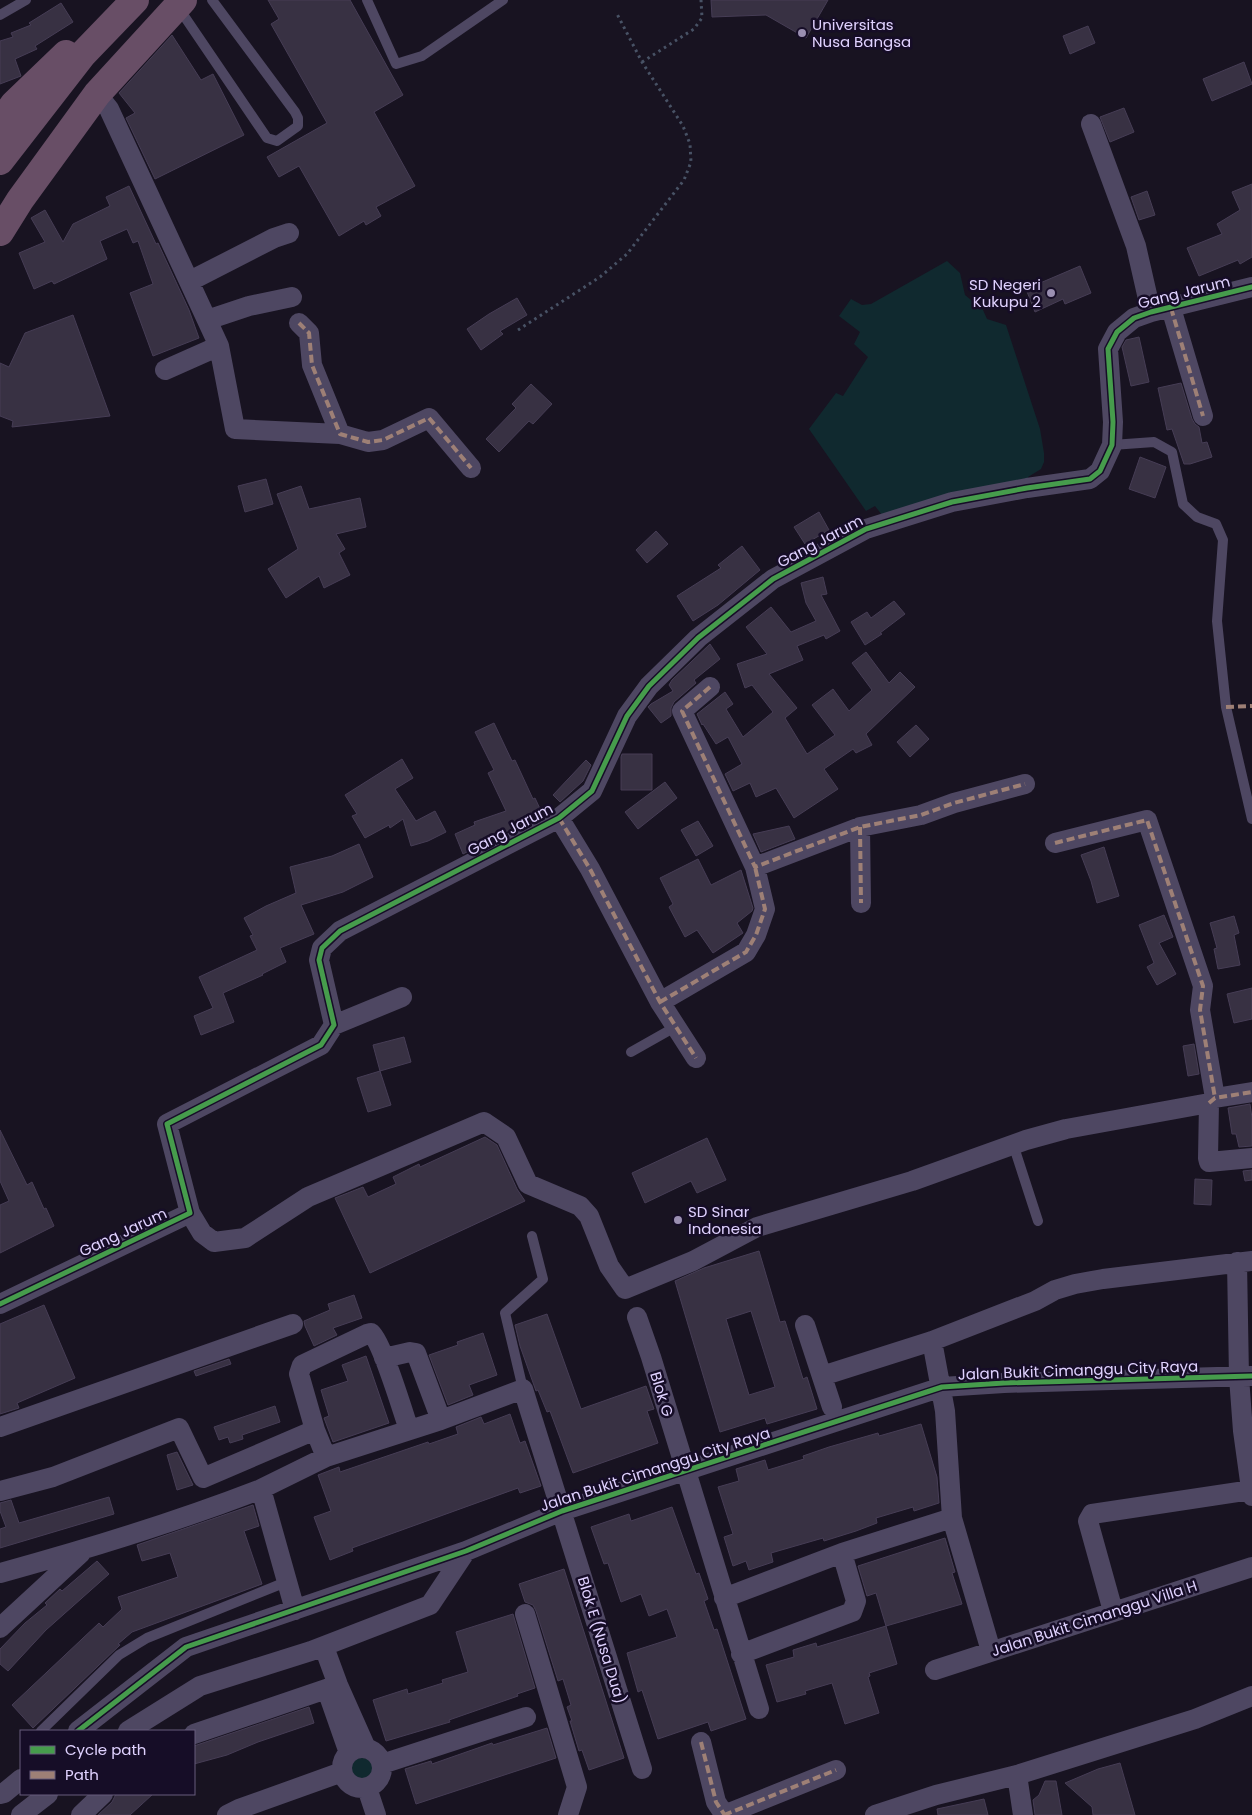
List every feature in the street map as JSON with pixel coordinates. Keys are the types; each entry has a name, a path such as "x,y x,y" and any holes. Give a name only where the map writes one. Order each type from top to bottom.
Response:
{"highway":[{"path":"0,124 14,104 84,37 118,0"},
{"path":"0,161 83,54 135,0"},
{"path":"0,232 20,200 97,94 175,2"},
{"path":"0,206 87,93 175,2"}],"street":[{"path":"97,94 109,108 219,346 235,429 340,434 368,442 383,440 429,418 472,468"},
{"path":"1091,124 1136,246 1151,312"},
{"path":"190,281 274,238 289,233"},
{"name":"Gang Jarum","path":"0,1304 190,1213 168,1124 321,1045 334,1025 319,960 322,948 340,931 559,818 592,791 627,716 649,686 698,638 773,580 866,529 952,502 1090,479 1100,471 1112,446 1113,422 1108,349 1117,332 1134,318 1151,312 1252,287"},
{"path":"207,320 249,306 292,297"},
{"path":"1171,308 1203,416"},
{"path":"299,322 309,333 312,365 340,434"},
{"path":"166,370 219,346"},
{"path":"660,1002 746,952 756,935 765,908 755,867 682,711 710,687"},
{"path":"755,867 860,827 921,815 954,803 1025,784"},
{"name":"Gang Jarum","path":"559,818 590,869 660,1002 696,1058"},
{"path":"1055,843 1147,820 1203,986 1200,1010 1212,1101 1209,1162 1252,1158"},
{"path":"860,827 860,903"},
{"path":"334,1025 402,997"},
{"path":"190,1213 202,1232 214,1242 245,1238 308,1197 484,1122 506,1137 528,1184 580,1206 589,1216 609,1266 625,1289 693,1261 757,1226 912,1181 1013,1144 1066,1129 1252,1092"},
{"path":"822,1376 932,1341 1035,1301 1055,1290 1075,1284 1245,1262 1246,1377 1243,1431 1252,1496"},
{"name":"Blok G","path":"638,1317 759,1709"},
{"path":"0,1427 293,1324"},
{"path":"805,1325 832,1407"},
{"path":"326,1458 315,1430 299,1374 302,1366 371,1333 384,1358 409,1430"},
{"path":"932,1341 946,1415 952,1518 992,1651"},
{"path":"384,1358 410,1352 416,1353 441,1420"},
{"name":"Jalan Bukit Cimanggu City Raya","path":"79,1730 186,1647 466,1551 562,1511 942,1387 1004,1383 1246,1377"},
{"path":"0,1574 84,1550 213,1507 261,1489 326,1458 441,1420 523,1389"},
{"name":"Blok E (Nusa Dua)","path":"523,1389 642,1769"},
{"path":"0,1490 53,1477 179,1428 203,1478 213,1507"},
{"path":"203,1478 315,1430"},
{"path":"261,1489 294,1610"},
{"path":"1114,1611 1088,1521 1092,1514 1252,1490"},
{"path":"724,1598 842,1553 952,1518"},
{"path":"0,1628 84,1550"},
{"path":"110,1706 130,1730 200,1686 318,1649 430,1605 466,1551"},
{"path":"741,1654 852,1612 856,1601 842,1553"},
{"name":"Jalan Bukit Cimanggu Villa H","path":"935,1670 1252,1567"},
{"path":"525,1614 577,1786 568,1815"},
{"path":"318,1649 357,1750"},
{"path":"195,1734 332,1687"},
{"path":"875,1815 936,1795 1017,1775 1195,1719 1252,1696"},
{"path":"382,1764 526,1717"},
{"path":"701,1742 716,1802 724,1815 836,1770"},
{"path":"357,1750 376,1754 382,1764 382,1772 379,1779 367,1788 359,1788 352,1785 346,1780 342,1772 345,1758 357,1750"},
{"path":"227,1815 342,1772"},
{"path":"1017,1775 1023,1815"},
{"path":"367,1788 376,1815"},
{"path":"21,1815 47,1795"},
{"path":"81,1815 103,1795"}],"lane":[{"path":"175,2 267,138 277,141 298,126 298,118 212,0"},
{"path":"367,0 396,64 422,56 498,1"},
{"path":"0,15 19,2"},
{"path":"1112,446 1154,442 1172,452 1183,504 1197,517 1216,524 1223,540 1217,621 1226,707 1252,819"},
{"path":"631,1052 677,1026"},
{"path":"1013,1144 1038,1221"},
{"path":"523,1389 505,1313 544,1279 532,1236"},
{"path":"42,1730 120,1655 134,1645 146,1638 286,1582"}],"path":[{"path":"642,62 694,29 702,18 701,0"},
{"path":"518,330 600,277 627,254 684,180 691,162 690,144 683,126 642,62 616,12"}],"green space":[{"path":"947,261 960,273 965,295 983,310 987,319 1006,325 1040,429 1044,462 1041,469 1028,477 1031,487 882,515 875,506 866,511 809,429 836,393 843,396 868,357 854,344 860,332 839,316 851,299 862,305 871,304"},
{"path":"362,1758 370,1761 373,1769 370,1777 362,1780 354,1777 351,1769 354,1761"}],"building":[{"path":"268,0 350,0 403,95 374,112 415,186 376,207 381,216 366,225 364,221 339,236 299,166 279,177 267,157 327,123 271,24 279,19"},
{"name":"Universitas Nusa Bangsa","path":"711,0 828,0 806,38 766,15 712,17"},
{"path":"61,3 73,22 35,46 37,49 15,59 21,76 0,84 0,41 13,37 11,33 31,25 29,23"},
{"path":"1088,26 1095,43 1070,54 1063,36"},
{"path":"172,35 201,80 213,74 244,135 155,179 126,118 135,113 119,93"},
{"path":"1244,62 1252,84 1212,101 1203,79"},
{"path":"1124,108 1134,132 1110,142 1100,117"},
{"path":"1252,184 1252,257 1240,264 1238,260 1199,276 1187,248 1222,234 1217,224 1240,210 1232,192"},
{"path":"129,186 189,310 199,338 153,356 130,293 153,284 138,241 133,243 127,229 100,241 107,259 54,284 52,281 34,289 19,253 45,242 31,218 45,210 63,242 73,224 110,206 106,197"},
{"path":"1147,191 1155,215 1139,220 1131,197"},
{"path":"1080,266 1091,293 1065,304 1063,299 1035,312 1026,289"},
{"path":"517,298 527,315 500,331 503,334 481,350 467,329"},
{"path":"73,315 110,416 12,427 13,421 0,416 0,363 9,367 25,333"},
{"path":"1139,337 1149,382 1131,386 1122,347 1126,340"},
{"path":"1181,383 1192,419 1199,427 1202,443 1207,442 1212,457 1190,464 1184,464 1172,429 1167,430 1158,388"},
{"path":"531,384 552,404 533,424 529,421 499,452 486,439 516,408 512,404"},
{"path":"1140,457 1166,467 1155,498 1129,489"},
{"path":"266,479 273,504 245,512 238,486"},
{"path":"301,486 309,509 360,498 366,527 336,534 345,549 339,553 350,575 324,588 319,576 286,598 268,569 298,549 277,494"},
{"path":"819,512 829,530 805,544 794,527"},
{"path":"656,531 668,544 647,563 636,550"},
{"path":"742,546 760,570 718,605 693,621 677,596 721,568 718,565"},
{"path":"823,577 827,594 821,595 840,631 826,639 824,635 797,646 803,660 769,674 797,708 785,718 807,754 835,735 812,705 833,689 849,711 872,690 852,663 866,652 889,683 900,672 915,687 866,734 872,745 856,753 853,749 824,769 838,789 794,818 776,788 756,797 750,783 733,791 725,774 742,764 728,737 716,744 702,725 697,714 725,692 733,704 726,709 743,737 773,712 752,685 745,688 737,664 767,654 746,627 771,607 791,632 816,621 806,603 801,583"},
{"path":"894,601 905,614 880,633 882,634 865,645 851,622 867,612 871,618"},
{"path":"710,644 720,659 694,680 696,683 674,702 671,708 671,716 661,723 648,707 673,691 669,685 672,680"},
{"path":"494,723 512,761 515,760 533,799 535,798 542,813 463,854 455,834 475,825 474,822 506,811 488,773 494,770 475,732"},
{"path":"916,725 929,739 910,757 897,742"},
{"path":"622,754 652,754 652,790 621,790"},
{"path":"402,759 413,778 395,789 416,821 435,811 446,832 428,841 411,846 403,819 390,828 389,825 365,838 352,816 357,814 345,795"},
{"path":"586,760 591,765 583,781 560,802 553,795"},
{"path":"665,782 677,798 638,829 625,812"},
{"path":"698,821 713,846 696,856 681,830"},
{"path":"789,826 795,839 761,852 753,834"},
{"path":"359,844 373,877 343,892 301,905 314,934 280,948 286,962 263,975 223,993 234,1022 201,1035 194,1016 213,1008 199,977 257,950 250,936 253,935 244,918 296,893 290,867 332,856"},
{"path":"1104,847 1119,896 1097,903 1081,855"},
{"path":"698,859 711,885 741,870 753,908 752,911 737,923 743,933 713,953 697,930 685,937 669,907 673,904 660,878"},
{"path":"1164,915 1173,937 1159,943 1176,974 1157,985 1147,967 1154,963 1139,925"},
{"path":"1234,916 1239,933 1234,935 1240,965 1218,969 1214,949 1217,948 1210,923"},
{"path":"1252,988 1252,1019 1234,1023 1227,994"},
{"path":"404,1037 411,1062 380,1071 373,1045"},
{"path":"1194,1044 1199,1074 1188,1076 1183,1046"},
{"path":"380,1071 391,1105 368,1112 357,1078"},
{"path":"1250,1104 1252,1146 1239,1147 1236,1134 1232,1134 1228,1108"},
{"path":"0,1130 27,1185 32,1182 54,1226 0,1253 0,1205 9,1201 0,1181"},
{"path":"485,1137 497,1145 517,1189 525,1201 370,1273 335,1198 363,1187 368,1197 396,1184 393,1177 419,1164 420,1167"},
{"path":"707,1138 726,1180 697,1193 691,1181 645,1203 632,1173"},
{"path":"1252,1170 1252,1180 1245,1181 1243,1171"},
{"path":"1195,1179 1212,1180 1211,1205 1194,1204"},
{"path":"759,1251 780,1322 785,1321 803,1379 807,1377 817,1409 767,1424 765,1418 720,1432 675,1281 704,1268","holes":["751,1311 775,1387 749,1395 726,1319"]},
{"path":"354,1295 362,1318 333,1328 337,1335 314,1346 304,1321 330,1310 328,1304"},
{"path":"44,1305 75,1378 17,1403 19,1408 0,1414 0,1324"},
{"path":"547,1314 581,1409 646,1386 654,1409 647,1411 658,1443 573,1473 550,1411 547,1412 538,1390 536,1391 520,1346 515,1325"},
{"path":"483,1333 497,1375 469,1385 473,1395 448,1405 429,1355 458,1345 457,1342"},
{"path":"366,1356 389,1423 333,1442 324,1418 329,1416 321,1390 348,1381 342,1365"},
{"path":"229,1359 231,1364 196,1376 194,1371"},
{"path":"275,1406 280,1422 242,1435 243,1439 230,1443 228,1437 219,1440 214,1427"},
{"path":"510,1414 520,1443 525,1441 541,1486 520,1493 518,1488 352,1548 353,1551 330,1560 314,1517 331,1511 318,1475 339,1467 340,1472 428,1442 429,1444 458,1434 456,1427 481,1417 484,1424"},
{"path":"921,1424 937,1477 939,1503 914,1511 913,1507 876,1518 877,1523 824,1541 823,1538 771,1553 773,1562 749,1570 746,1561 733,1566 724,1537 733,1534 718,1487 739,1481 736,1469 765,1460 768,1470 804,1459 803,1456 829,1447 878,1433 879,1436"},
{"path":"177,1452 193,1485 177,1490 167,1455"},
{"path":"109,1497 114,1514 0,1548 0,1529 6,1527 0,1511 0,1503 11,1500 19,1523"},
{"path":"253,1505 259,1526 244,1531 262,1584 132,1632 33,1728 12,1705 99,1623 103,1627 122,1609 118,1597 178,1577 170,1553 142,1561 137,1545"},
{"path":"672,1507 696,1574 699,1573 708,1599 704,1601 714,1630 717,1629 746,1719 711,1731 708,1722 658,1739 642,1690 638,1692 627,1653 677,1637 667,1609 649,1616 641,1594 621,1602 608,1563 604,1564 591,1527 629,1514 631,1521"},
{"path":"945,1538 955,1572 952,1573 962,1604 886,1626 876,1593 867,1596 858,1566"},
{"path":"97,1561 109,1574 46,1630 8,1671 0,1664 0,1649 25,1623 47,1605 45,1603 60,1589 62,1591"},
{"path":"564,1569 624,1758 589,1770 582,1750 579,1751 570,1721 572,1721 567,1707 571,1705 563,1679 558,1681 536,1611 533,1605 525,1602 519,1584"},
{"path":"513,1614 535,1688 517,1694 518,1696 449,1720 450,1722 386,1741 373,1700 407,1689 408,1694 443,1683 442,1680 468,1672 456,1632"},
{"path":"886,1626 897,1664 869,1673 870,1676 868,1677 879,1713 845,1724 832,1683 805,1691 806,1694 777,1702 766,1665 794,1657 793,1650 816,1643 817,1647"},
{"path":"309,1707 314,1723 227,1755 195,1764 195,1746"},
{"path":"547,1728 556,1758 416,1804 405,1769 431,1761 432,1764 492,1743 493,1745"},
{"path":"1120,1763 1135,1815 1093,1815 1092,1807 1065,1783 1098,1769"},
{"path":"1045,1781 1056,1781 1062,1815 1035,1815 1033,1800 1039,1795"},
{"path":"116,1795 152,1795 130,1815 98,1815 112,1802"},
{"path":"984,1799 988,1815 938,1815 937,1809"}],"marked path":[{"path":"1171,308 1203,416"},
{"path":"299,323 309,333 312,365 340,434 368,442 383,440 429,418 471,468"},
{"path":"710,687 682,711 755,867 860,827 921,815 954,803 1025,784"},
{"path":"1226,707 1252,706"},
{"path":"559,818 590,869 660,1002 696,1058"},
{"path":"1055,843 1147,820 1203,986 1200,1010 1215,1098"},
{"path":"860,827 861,903"},
{"path":"660,1002 746,952 756,935 765,909 755,867"},
{"path":"1209,1103 1215,1098 1252,1092"},
{"path":"701,1742 716,1802 724,1814"},
{"path":"724,1815 836,1770"}],"cycle path":[{"path":"0,1304 190,1213 167,1124 321,1045 334,1025 319,960 322,948 340,931 559,818 592,791 627,716 649,686 698,638 773,579 866,529 952,502 1090,479 1100,471 1112,445 1113,422 1108,349 1117,332 1134,318 1151,312 1252,287"},
{"path":"79,1730 186,1647 466,1551 562,1511 942,1387 1004,1383 1252,1376"}],"place":[{"name":"Universitas Nusa Bangsa","path":"802,33"},
{"name":"SD Negeri Kukupu 2","path":"1051,293"},
{"name":"SD Sinar Indonesia","path":"678,1220"}]}
